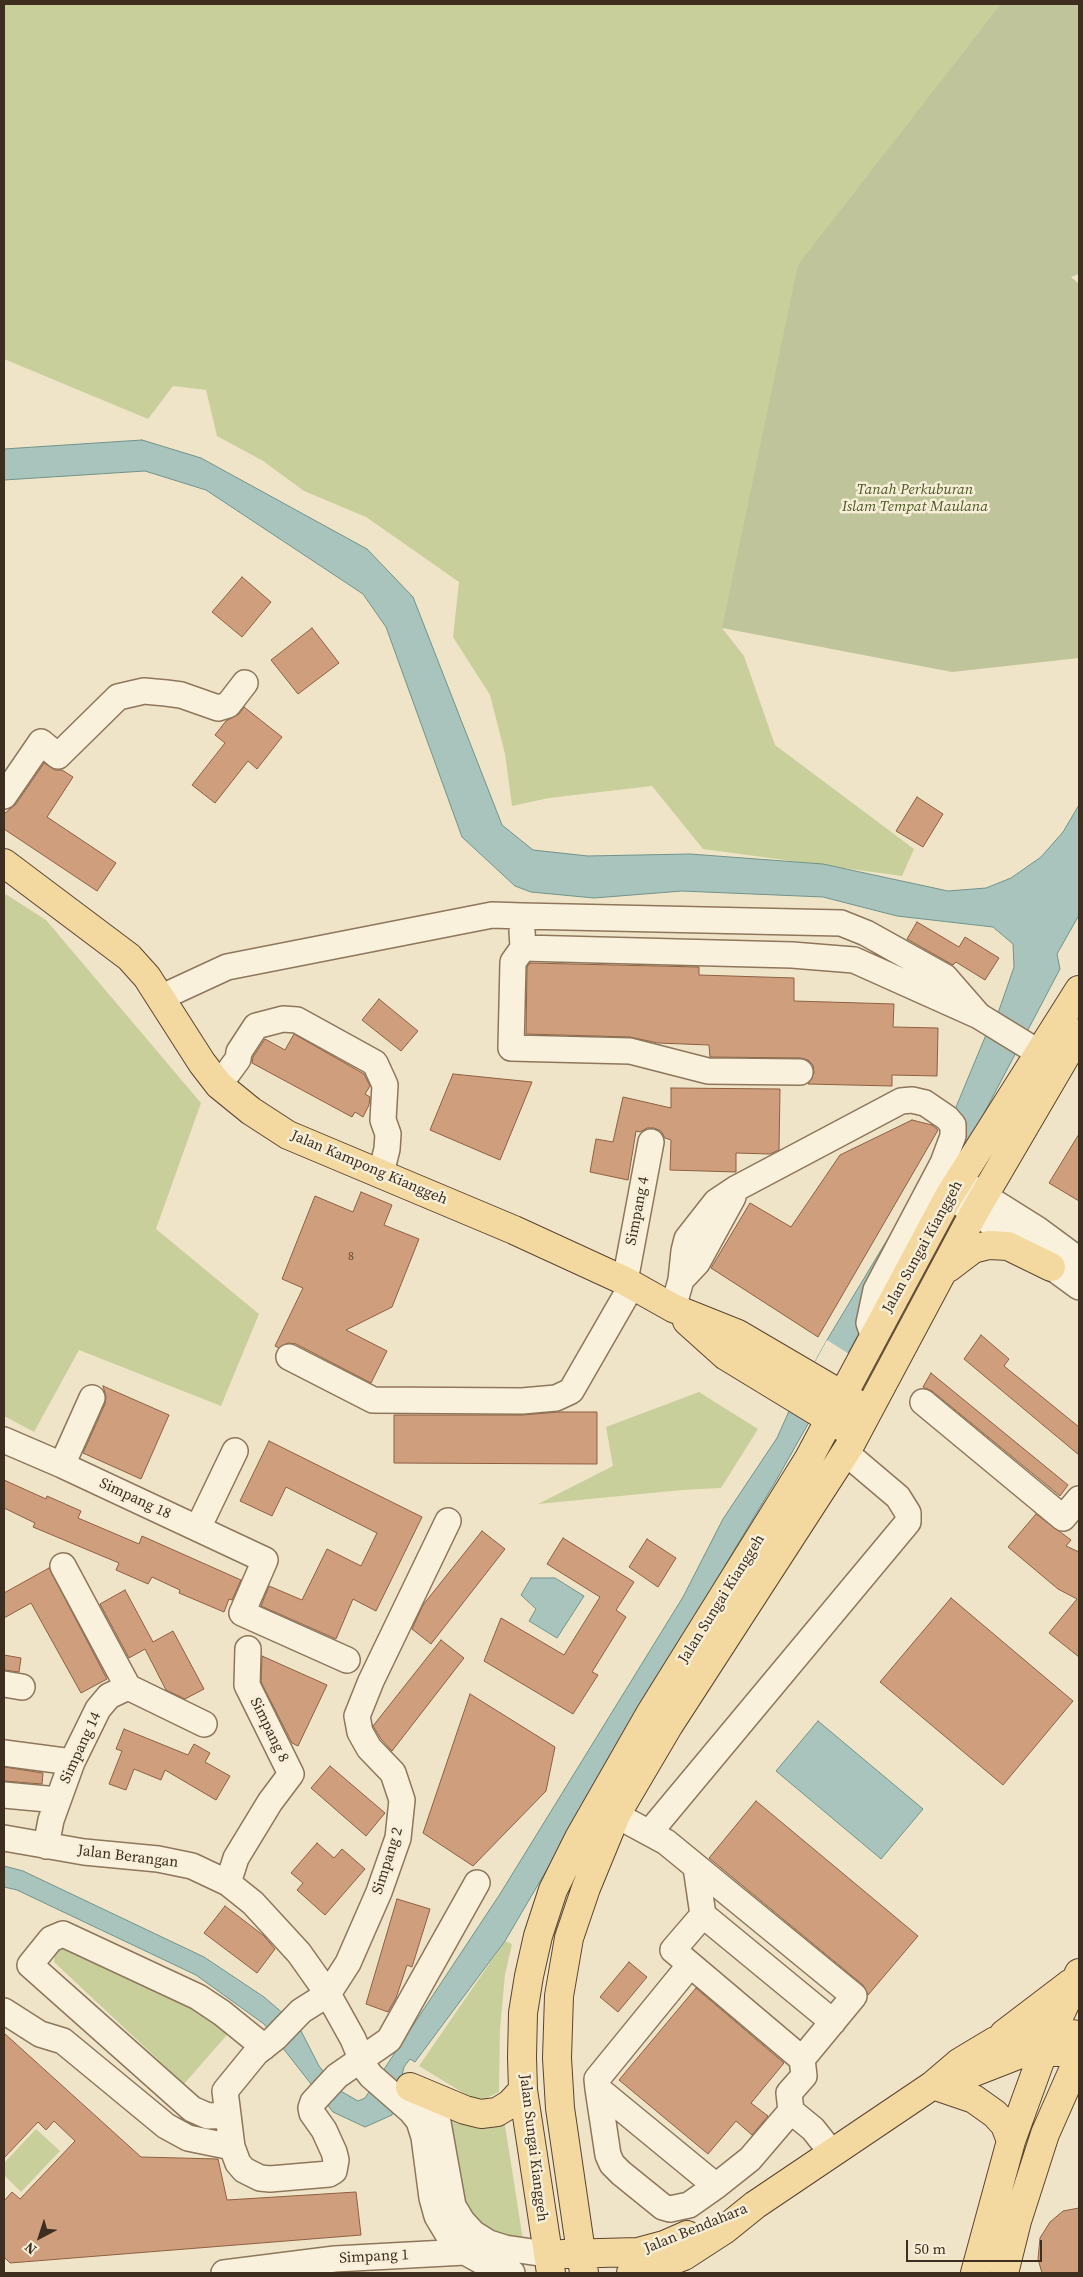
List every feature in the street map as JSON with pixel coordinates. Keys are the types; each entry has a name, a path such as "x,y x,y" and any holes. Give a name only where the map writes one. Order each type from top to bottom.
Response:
{"main road":[{"name":"Jalan Kampong Kianggeh","path":"4,863 128,957 146,977 202,1063 219,1085 251,1111 288,1134 334,1156 381,1173 514,1230 628,1283 673,1308 738,1334 815,1394 851,1444"},
{"name":"Jalan Sungai Kianggeh","path":"548,2264 523,2090 523,2013 538,1936 552,1890 579,1838 650,1714 808,1460 812,1440 815,1394 869,1338 1034,1049 1079,990"},
{"name":"Jalan Sungai Kianggeh","path":"583,2264 560,2108 556,2058 559,1996 569,1938 586,1888 616,1815 669,1725 851,1444 979,1204 1079,1033"},
{"path":"940,1276 973,1249 989,1245 1008,1246 1051,1267"},
{"name":"Jalan Kampong Kianggeh","path":"815,1394 869,1411"},
{"path":"975,2273 1011,2141 1048,2040 1078,1976"},
{"path":"995,2042 1078,1976"},
{"name":"Jalan Bendahara","path":"631,2273 653,2268 684,2256 724,2230 755,2205 933,2085 960,2062 995,2042 1014,2035 1048,2040 1079,2035"},
{"name":"Jalan Bendahara","path":"1048,2040 1079,2057"},
{"name":"Jalan Bendahara","path":"933,2085 968,2075 1028,2051 1048,2040"},
{"path":"1004,2273 1017,2220 1045,2134 1079,2057"},
{"path":"933,2085 974,2099 995,2114 1005,2125 1011,2141"},
{"path":"405,2094 481,2114 497,2112 510,2104 523,2090"},
{"name":"Jalan Bendahara","path":"548,2264 583,2264 664,2245 755,2205"},
{"path":"658,2273 684,2256"}],"street":[{"path":"4,796 41,742 58,756 118,697 144,691 166,693 181,695 218,708 228,705 245,683"},
{"path":"160,998 227,967 492,915 841,923 866,932 945,977 979,1016"},
{"path":"522,916 523,948 513,962 511,1048 630,1051 708,1071 800,1072"},
{"path":"523,948 792,955 854,960 979,1016 1034,1049"},
{"path":"219,1085 238,1059 239,1052 256,1026 283,1019 297,1020 375,1063 385,1085 383,1120 388,1134 387,1149 381,1173"},
{"path":"673,1308 681,1280 697,1263 710,1242 737,1188 901,1101 912,1100 925,1103 937,1110 953,1125 953,1136 943,1163 879,1284 871,1306 869,1338"},
{"name":"Simpang 4","path":"628,1283 651,1142"},
{"path":"954,1188 979,1204 1051,1267 1079,1286"},
{"path":"979,1204 1036,1229 1079,1260"},
{"path":"289,1357 373,1400 522,1401 556,1398 571,1391 628,1283"},
{"path":"62,1465 92,1398"},
{"path":"923,1402 1063,1518 1079,1499"},
{"name":"Simpang 18","path":"4,1440 62,1465 265,1560 242,1613 347,1660"},
{"path":"649,1833 908,1522 908,1513 898,1497 851,1444"},
{"path":"198,1528 235,1450"},
{"name":"Simpang 2","path":"328,1994 348,1963 379,1892 398,1838 402,1814 402,1800 393,1773 369,1748 360,1732 357,1716 448,1520"},
{"path":"63,1566 128,1688 204,1724"},
{"name":"Simpang 8","path":"228,1884 236,1858 270,1802 291,1774 247,1685 248,1649"},
{"name":"Simpang 14","path":"46,1846 51,1820 72,1762 98,1709 109,1696 128,1688"},
{"path":"4,1753 72,1762"},
{"path":"4,1795 58,1800"},
{"path":"616,1815 666,1842 854,1996 802,2059"},
{"name":"Jalan Berangan","path":"4,1838 46,1846 158,1859 183,1864 228,1884 253,1903 299,1953 328,1994 368,2059 405,2094 427,2103 437,2117 453,2206 462,2221 473,2233 489,2243 548,2264"},
{"path":"696,1867 703,1915 833,2022"},
{"path":"328,1994 301,2012 256,2053 225,2091 232,2147 238,2163 244,2170 260,2178 270,2179 329,2174 334,2171 336,2160 334,2152 311,2108 317,2098 338,2076 368,2059 389,2040 477,1883"},
{"path":"703,1915 673,1950 802,2059 804,2076 789,2093 791,2111 813,2129 832,2153"},
{"path":"227,2115 208,2116 192,2109 30,1965 51,1939 63,1934 198,1998 269,2043"},
{"path":"690,1965 597,2079 608,2155 612,2164 663,2207 670,2209 689,2205 750,2159 791,2111"},
{"path":"4,2011 40,2034 64,2041 166,2126 188,2138 232,2147"},
{"path":"598,2089 716,2186"},
{"name":"Jalan Berangan","path":"405,2094 424,2137 432,2198 437,2216 449,2236 465,2252 485,2264 512,2273"},
{"name":"Simpang 1","path":"224,2273 335,2259 465,2252"}],"green space":[{"path":"4,4 1079,4 1010,187 1079,581 790,611 722,628 744,656 775,745 914,849 902,876 703,849 652,786 549,798 512,806 505,754 490,695 453,637 459,582 366,517 304,491 263,461 217,436 206,390 173,386 148,419 4,359"},
{"name":"Tanah Perkuburan Islam Tempat Maulana","path":"1001,4 1079,4 1079,274 1071,277 1079,284 1079,658 952,672 722,628 798,265"},
{"path":"4,893 46,920 201,1103 156,1229 259,1314 221,1406 79,1350 34,1432 4,1416"},
{"path":"699,1392 758,1429 721,1488 538,1504 613,1466 606,1427"},
{"path":"505,1941 512,1944 505,1975 500,2029 499,2092 485,2099 470,2097 419,2066"},
{"path":"71,1944 233,2028 184,2084 54,1962 55,1950"},
{"path":"440,2106 504,2119 523,2240 502,2241 463,2214"},
{"path":"36,2129 60,2151 21,2192 4,2175 4,2163"}],"water":[{"path":"142,440 201,458 367,549 413,597 502,825 533,850 588,856 690,854 823,864 948,891 986,888 1011,878 1041,857 1063,832 1079,805 1079,915 1057,954 1060,969 962,1155 777,1479 505,1941 415,2062 410,2059 404,2067 392,2115 365,2127 333,2112 264,2024 196,1975 17,1890 4,1887 4,1866 23,1871 204,1957 264,1997 299,2027 319,2066 337,2089 358,2101 365,2098 500,1894 683,1597 723,1519 777,1438 794,1400 827,1340 932,1165 988,1030 997,1016 1014,967 1013,944 993,927 897,916 823,897 682,891 594,898 531,892 515,886 462,837 386,627 363,594 206,490 145,471 4,480 4,449"},
{"path":"531,1578 555,1578 584,1596 557,1638 529,1621 536,1609 521,1595"},
{"path":"818,1721 923,1809 881,1859 776,1771"}],"pier":[{"path":"827,1340 849,1354 813,1415 794,1400"}],"building":[{"path":"242,577 271,602 242,637 212,612"},
{"path":"312,628 339,663 298,694 271,660"},
{"path":"244,707 282,737 257,769 248,761 215,803 192,785 225,743 215,735 226,721 239,714"},
{"path":"44,763 55,770 62,770 73,777 47,817 116,863 97,891 4,829 4,814 16,804"},
{"path":"917,797 943,814 923,847 896,831"},
{"path":"917,922 959,947 965,937 999,958 985,980 956,962 953,965 907,939"},
{"path":"530,963 699,967 699,975 794,978 794,1001 894,1004 893,1027 938,1028 937,1076 892,1075 892,1086 808,1084 814,1073 813,1065 808,1060 801,1058 710,1057 709,1045 658,1043 630,1037 526,1034 527,967"},
{"path":"379,999 418,1031 401,1051 362,1020"},
{"path":"294,1034 364,1074 370,1086 365,1094 370,1097 369,1105 363,1117 355,1112 352,1117 252,1063 253,1057 265,1039 285,1050"},
{"path":"453,1074 532,1082 500,1160 430,1130"},
{"path":"671,1088 780,1089 779,1150 770,1154 736,1153 736,1172 670,1170 671,1140 665,1138 661,1131 647,1128 640,1132 636,1131 628,1180 590,1172 596,1139 613,1142 623,1097 671,1108"},
{"path":"912,1120 932,1125 938,1130 818,1337 711,1268 750,1203 791,1227 840,1155"},
{"path":"1079,1134 1079,1201 1049,1183"},
{"path":"361,1192 392,1205 384,1225 419,1239 392,1307 346,1330 387,1351 371,1383 296,1344 288,1343 279,1348 275,1346 303,1288 282,1279 315,1196 353,1212"},
{"path":"981,1335 1009,1359 1004,1366 1079,1427 1079,1455 964,1359"},
{"path":"931,1373 1068,1485 1060,1496 932,1391 923,1387"},
{"path":"103,1386 169,1415 141,1479 83,1453 105,1404 106,1397"},
{"path":"559,1412 597,1412 597,1464 394,1463 394,1415 522,1415"},
{"path":"269,1441 422,1517 376,1611 353,1599 336,1639 261,1606 269,1586 302,1600 327,1549 361,1566 377,1533 286,1487 272,1516 240,1501"},
{"path":"4,1480 46,1499 47,1496 81,1511 78,1518 139,1544 142,1536 241,1580 232,1600 229,1599 224,1612 179,1593 180,1590 152,1577 148,1584 116,1570 119,1563 33,1527 35,1523 4,1508"},
{"path":"1036,1514 1071,1540 1066,1546 1079,1552 1079,1657 1049,1633 1077,1599 1058,1589 1008,1547"},
{"path":"482,1531 505,1549 431,1644 412,1629 423,1605"},
{"path":"563,1538 634,1582 616,1610 626,1617 592,1672 598,1675 573,1714 484,1661 501,1618 564,1655 600,1597 547,1564"},
{"path":"647,1539 676,1558 658,1587 629,1567"},
{"path":"49,1568 107,1679 81,1693 31,1603 4,1618 4,1593"},
{"path":"125,1590 153,1642 173,1631 204,1689 185,1699 166,1690 145,1649 129,1658 100,1604"},
{"path":"951,1598 1073,1701 1003,1785 880,1682"},
{"path":"441,1640 464,1658 392,1751 373,1726"},
{"path":"4,1655 21,1658 19,1672 4,1670"},
{"path":"262,1656 327,1685 298,1746 292,1743 261,1682"},
{"path":"470,1694 555,1747 546,1791 473,1866 423,1833"},
{"path":"124,1729 188,1755 194,1744 210,1753 205,1762 230,1776 216,1800 165,1770 161,1780 134,1769 126,1790 109,1784 122,1751 116,1749"},
{"path":"330,1766 385,1813 366,1836 311,1788"},
{"path":"4,1767 43,1773 42,1784 4,1781"},
{"path":"756,1801 918,1936 868,1995 863,1985 709,1858"},
{"path":"317,1843 334,1858 342,1849 365,1869 325,1915 297,1890 303,1883 291,1873"},
{"path":"397,1899 430,1909 412,1967 407,1965 396,1998 388,2012 366,2004"},
{"path":"225,1906 264,1936 275,1949 257,1973 204,1933"},
{"path":"629,1962 647,1977 618,2012 600,1997"},
{"path":"696,1988 784,2063 751,2103 768,2116 752,2135 736,2121 708,2154 619,2080"},
{"path":"4,2033 141,2157 218,2159 227,2200 356,2192 361,2235 10,2263 4,2257 4,2201 12,2192 20,2199 75,2141 54,2121 46,2130 38,2122 4,2158"},
{"path":"1079,2208 1079,2273 1042,2273 1038,2259 1040,2238 1050,2222 1063,2211"}]}
